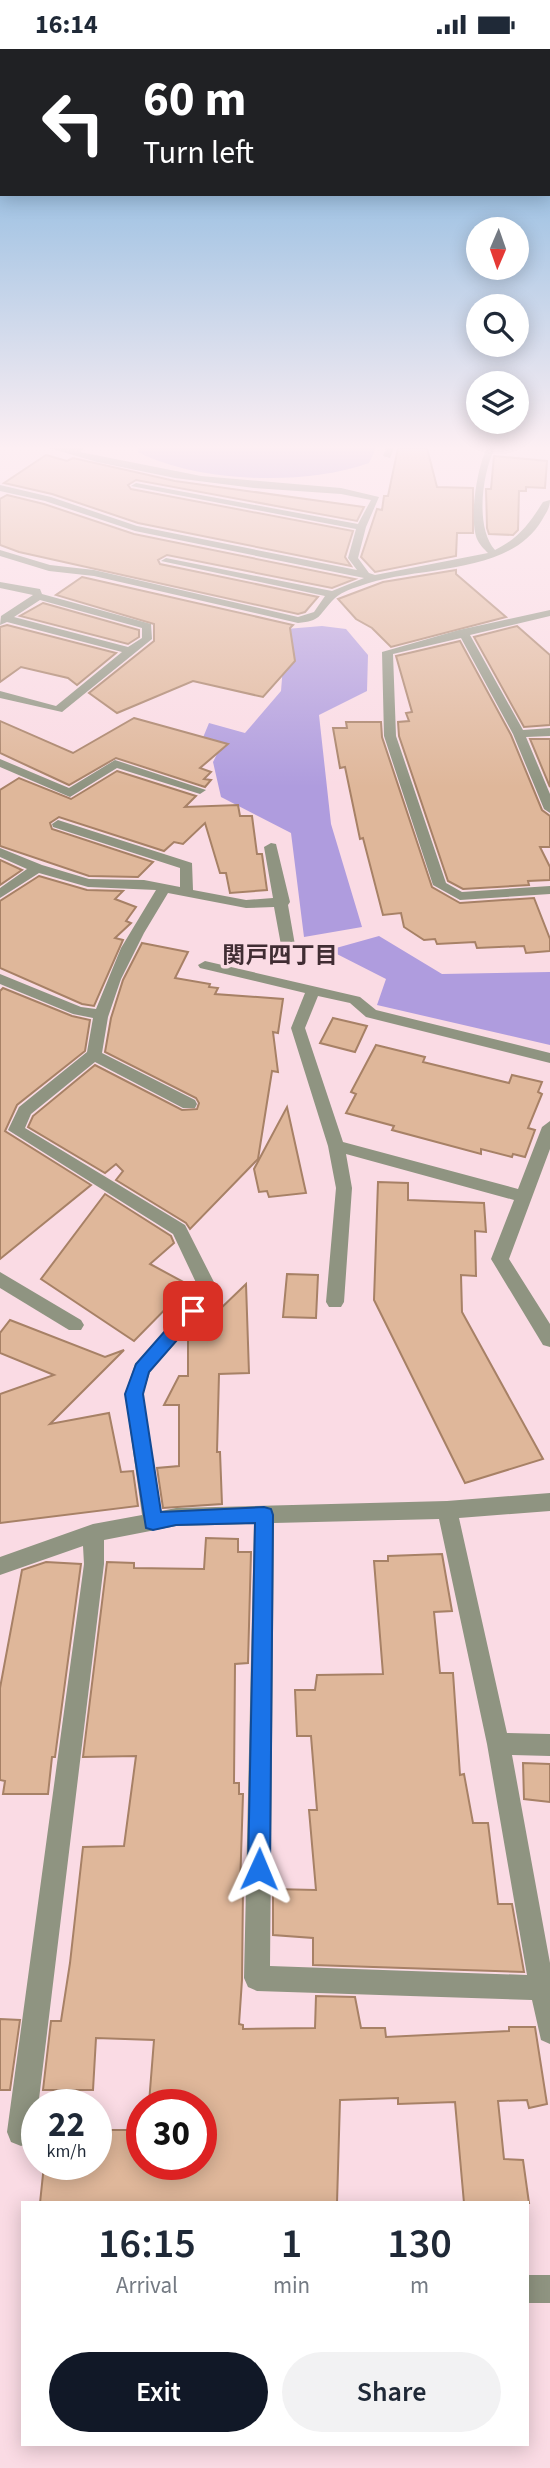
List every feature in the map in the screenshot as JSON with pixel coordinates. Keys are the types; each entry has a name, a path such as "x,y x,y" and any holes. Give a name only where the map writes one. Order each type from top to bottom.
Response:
{"street":[{"path":"26,561 49,568 94,573 298,620 318,617 332,594 369,576 455,561"},
{"path":"166,561 332,594"},
{"path":"295,561 369,576"},
{"path":"356,561 369,576"},
{"path":"0,585 36,591 38,596 147,627 147,639 58,709 0,694"},
{"path":"3,620 38,596"},
{"path":"550,613 387,652 390,736 440,885 460,896 550,890"},
{"path":"3,620 130,651"},
{"path":"463,632 519,734 550,809"},
{"path":"519,734 550,732"},
{"path":"0,763 70,793 115,764 200,790"},
{"path":"58,824 187,866 187,893"},
{"path":"271,847 288,945"},
{"path":"0,852 37,868 88,883 144,884 246,904 282,902"},
{"path":"0,894 37,868"},
{"path":"153,1522 134,1394 142,1369 210,1292 178,1230 16,1131 25,1111 94,1055 99,1046 101,1015 127,946 164,888"},
{"path":"205,965 355,1000 371,1014 550,1058"},
{"path":"0,979 78,1011 101,1015"},
{"path":"313,991 298,1028 336,1146 344,1188 335,1302"},
{"path":"94,1055 189,1104"},
{"path":"550,1127 500,1259 550,1340"},
{"path":"336,1146 524,1197"},
{"path":"0,1279 75,1325"},
{"path":"0,1566 93,1533 176,1517 447,1510 550,1502"},
{"path":"447,1510 498,1744 550,2031"},
{"path":"264,1515 257,1978 542,1988"},
{"path":"27,2089 94,1564 93,1533"},
{"path":"498,1744 550,1745"},
{"path":"529,2289 550,2289"}],"shaded area":[{"path":"322,626 346,629 368,655 367,691 319,715 331,824 362,927 304,937 291,833 221,797 213,762 220,748 202,740 209,723 245,733 281,691 286,629"},
{"path":"379,936 442,974 550,972 550,1045 377,1005 386,979 329,950"}],"building":[{"path":"59,561 158,561 160,564 318,597 305,612 298,614"},
{"path":"196,561 266,561 355,579 332,588"},
{"path":"326,561 348,561 351,566"},
{"path":"365,561 431,561 375,572"},
{"path":"456,570 456,574 506,617 391,647 372,628 356,619 338,599 383,582"},
{"path":"82,577 293,625 290,628 295,661 263,697 193,681 117,713 89,693 154,641 154,624 56,595"},
{"path":"43,603 139,630 139,637 128,644 20,616"},
{"path":"7,625 116,653 77,685 68,678 21,667 0,682 0,627"},
{"path":"517,626 550,655 550,725 524,727 474,637"},
{"path":"460,641 511,735 542,810 550,816 550,847 540,847 550,867 550,880 528,881 529,885 463,889 448,881 399,736 398,722 409,721 406,713 412,712 396,656"},
{"path":"134,718 228,744 200,768 211,772 204,779 211,780 205,787 116,758 69,785 0,753 0,721 73,753"},
{"path":"346,722 381,722 382,737 432,887 460,903 534,898 550,939 550,951 526,953 524,946 477,948 475,942 437,944 435,939 424,940 404,927 401,913 383,915 363,838 360,839 345,767 340,768 333,728 347,728"},
{"path":"530,739 550,739 550,787"},
{"path":"117,771 196,796 185,807 238,805 240,816 252,816 257,854 262,854 267,890 230,893 226,873 220,873 205,823 183,844 174,842 164,851 59,817 50,823 52,829 153,862 138,877 89,876 0,846 0,790 19,778 71,799"},
{"path":"0,860 22,870 0,885"},
{"path":"39,876 87,890 123,891 115,899 136,907 126,921 131,923 115,938 123,940 94,1006 82,1004 0,968 0,901"},
{"path":"142,943 188,952 175,978 210,984 209,987 218,988 215,994 283,999 278,1033 273,1032 278,1072 272,1071 258,1159 190,1229 186,1223 116,1180 123,1171 116,1164 105,1173 28,1127 33,1116 95,1065 182,1110 197,1109 199,1103 196,1098 105,1052 111,1018 123,980"},
{"path":"3,988 72,1016 90,1020 85,1051 17,1105 5,1131 91,1185 0,1259 0,991"},
{"path":"333,1018 367,1026 355,1052 320,1043"},
{"path":"376,1045 425,1057 423,1062 509,1083 512,1075 542,1082 538,1092 542,1094 528,1128 535,1130 525,1157 513,1154 512,1157 481,1149 481,1154 392,1130 394,1126 346,1113 356,1094 351,1092"},
{"path":"287,1107 306,1193 269,1197 267,1191 259,1192 254,1169"},
{"path":"378,1182 408,1183 408,1200 484,1203 486,1232 475,1231 476,1276 461,1275 462,1312 543,1459 465,1483 374,1300"},
{"path":"105,1194 171,1236 174,1243 150,1264 189,1285 134,1341 41,1279"},
{"path":"287,1274 318,1275 316,1318 283,1317"},
{"path":"246,1284 249,1373 219,1374 217,1452 220,1452 222,1504 163,1508 157,1468 179,1466 179,1405 164,1405 179,1376 188,1376 188,1340"},
{"path":"10,1320 105,1357 124,1350 50,1424 109,1413 121,1472 133,1471 138,1506 0,1523 0,1394 54,1375 0,1353 0,1333"},
{"path":"206,1538 238,1539 238,1552 251,1552 248,1663 235,1664 234,1783 239,1783 239,1794 243,1794 240,1888 243,1888 242,1980 239,2024 243,2025 243,2029 315,2028 316,1996 355,1997 361,2028 385,2028 386,2037 509,2031 509,2027 535,2027 547,2104 529,2108 527,2100 498,2101 504,2159 523,2160 529,2201 464,2201 455,2102 398,2104 398,2098 340,2100 337,2201 40,2201 42,2180 112,2180 112,2130 126,2130 126,2180 217,2180 217,2089 150,2089 154,2040 96,2038 93,2089 43,2089 51,2021 61,2021 83,1847 124,1846 136,1756 83,1757 107,1562 134,1563 134,1568 204,1569"},
{"path":"442,1554 452,1611 434,1612 440,1673 453,1673 460,1775 464,1774 473,1823 488,1823 498,1904 512,1904 524,1972 313,1965 313,1938 273,1935 273,1889 316,1890 309,1810 317,1810 311,1736 297,1736 295,1690 315,1690 317,1675 383,1674 374,1561 388,1561 388,1556"},
{"path":"46,1562 81,1564 55,1757 52,1757 48,1794 3,1794 5,1781 0,1780 0,1688 22,1570"},
{"path":"523,1763 550,1764 550,1802 524,1799"},
{"path":"0,2019 20,2020 10,2090 0,2090"}],"district":[{"name":"関戸四丁目","path":"280,955"}],"route":[{"path":"193,1311 142,1369 134,1394 153,1522 176,1517 264,1515 259,1869"}]}
